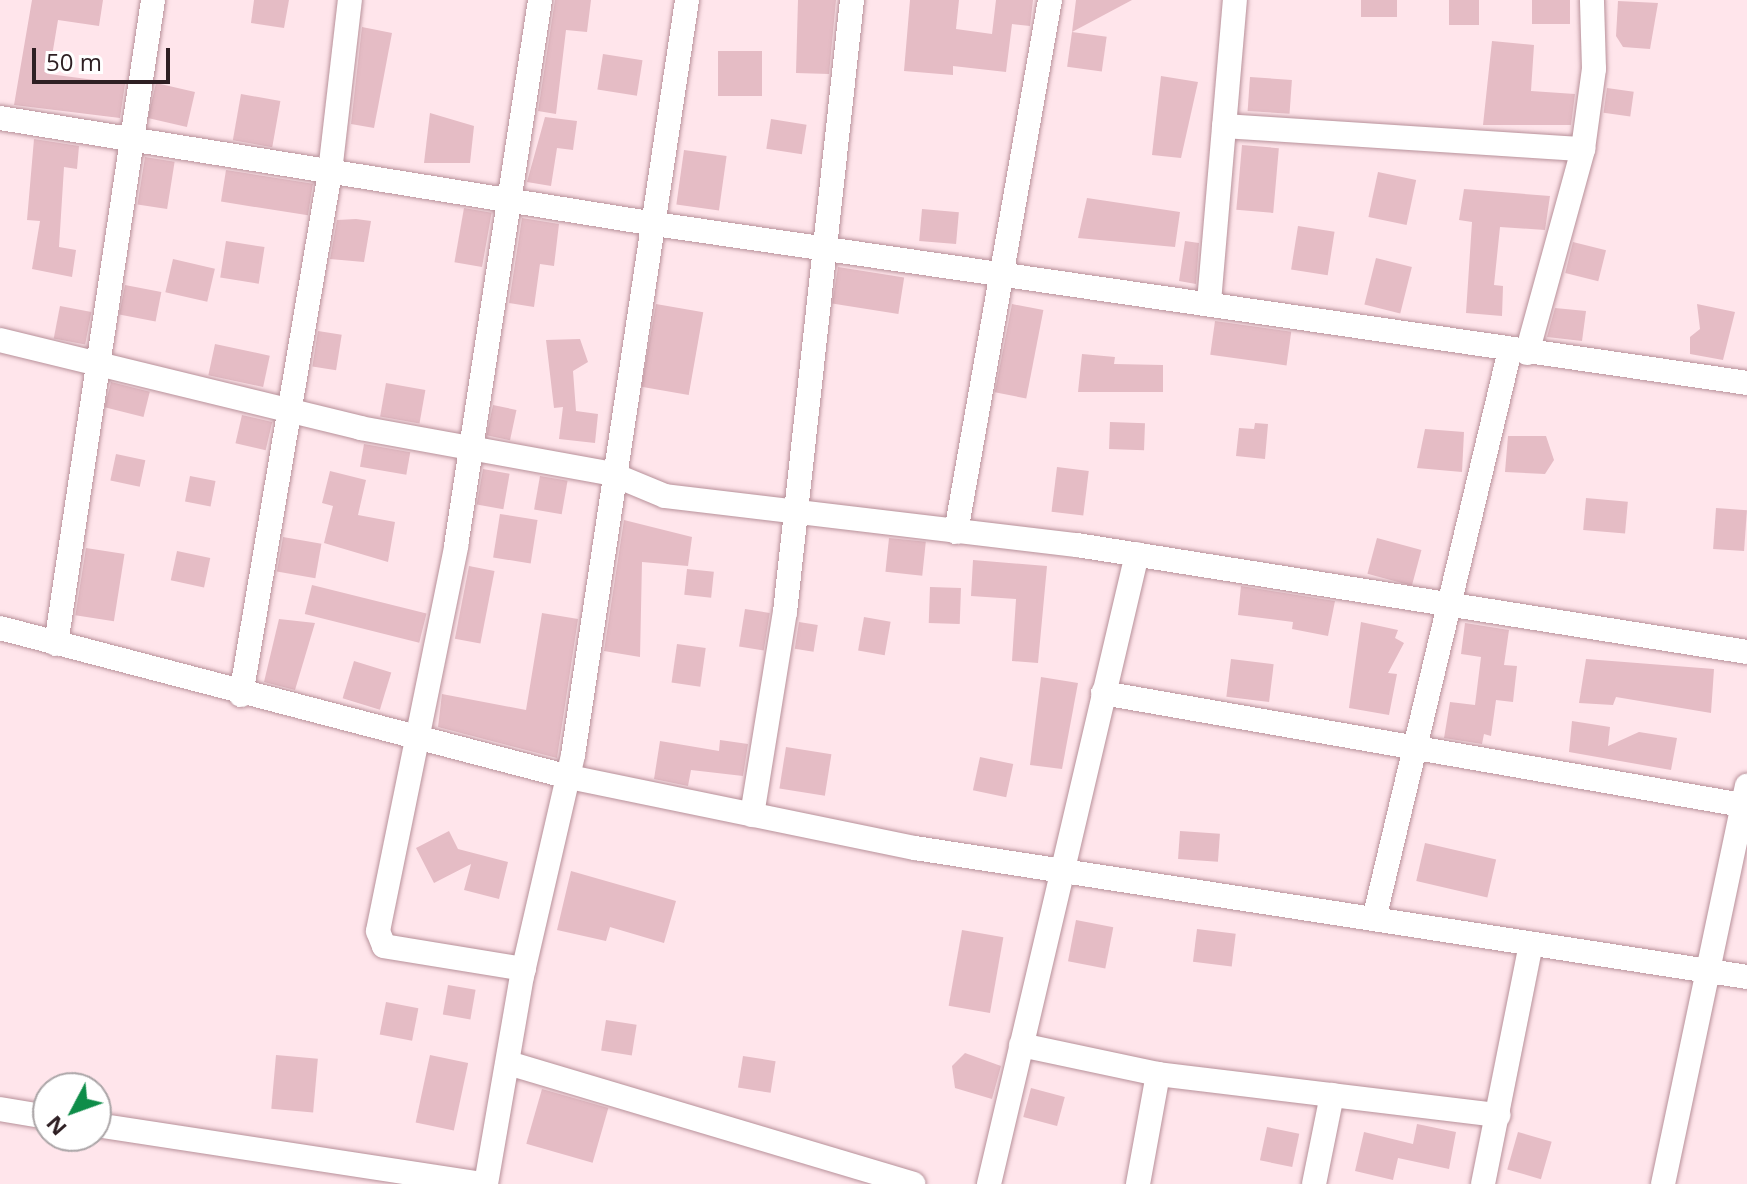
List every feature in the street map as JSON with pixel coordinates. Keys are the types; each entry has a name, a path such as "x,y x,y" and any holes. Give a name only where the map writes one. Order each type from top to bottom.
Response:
{"street":[{"path":"56,644 135,138 153,0"},
{"path":"241,695 330,172 350,0"},
{"path":"524,969 379,943 422,739 540,0"},
{"path":"112,1127 485,1184 524,969 569,777 612,474 655,224 687,0"},
{"path":"752,815 796,512 852,0"},
{"path":"956,532 999,269 1050,0"},
{"path":"1209,302 1235,0"},
{"path":"1374,919 1444,602 1583,149 1594,69 1592,0"},
{"path":"0,118 330,172 510,195 655,224 826,243 1519,352 1747,383"},
{"path":"1224,126 1583,149"},
{"path":"0,340 289,410 612,474 665,496 1137,554 1747,652"},
{"path":"989,1184 1060,870 1137,554"},
{"path":"0,628 241,695 569,777 752,815 1060,870 1747,977"},
{"path":"1103,693 1412,749 1745,795 1703,971 1663,1184"},
{"path":"1483,1184 1531,944"},
{"path":"1021,1045 1158,1074 1499,1115"},
{"path":"508,1063 913,1184"},
{"path":"1138,1184 1158,1074"},
{"path":"1314,1184 1332,1095"},
{"path":"0,1109 32,1114"}],"building":[{"path":"32,0 103,0 99,26 58,20 49,74 125,84 120,118 14,105"},
{"path":"254,0 289,0 284,28 251,23"},
{"path":"555,0 591,0 587,32 566,30 556,114 538,111"},
{"path":"798,0 836,0 829,74 796,73"},
{"path":"910,0 959,0 956,29 992,34 996,0 1033,0 1030,26 1012,24 1006,72 953,66 953,75 904,71"},
{"path":"1076,0 1132,0 1072,32"},
{"path":"1361,0 1397,0 1397,17 1361,17"},
{"path":"1449,0 1479,0 1479,25 1449,25"},
{"path":"1532,0 1570,0 1570,24 1532,24"},
{"path":"1618,1 1658,3 1650,49 1623,47 1616,36"},
{"path":"362,27 392,33 374,128 351,124"},
{"path":"1072,32 1107,37 1102,72 1067,67"},
{"path":"1492,41 1534,45 1531,91 1575,94 1571,125 1483,125"},
{"path":"718,51 762,51 762,96 718,96"},
{"path":"603,54 643,60 637,96 597,90"},
{"path":"1161,76 1198,82 1181,158 1152,155"},
{"path":"1250,77 1292,80 1290,114 1248,111"},
{"path":"156,83 195,92 187,127 148,118"},
{"path":"1607,88 1634,92 1630,117 1604,113"},
{"path":"241,94 280,101 272,147 233,140"},
{"path":"430,113 474,126 470,163 424,163"},
{"path":"545,117 577,121 573,150 557,148 551,186 527,182"},
{"path":"771,119 807,125 802,154 766,149"},
{"path":"34,139 79,146 77,169 64,167 59,247 76,250 72,277 32,269 40,221 27,220"},
{"path":"1242,145 1279,148 1273,213 1236,210"},
{"path":"684,150 727,156 719,210 676,204"},
{"path":"145,157 175,162 167,209 137,204"},
{"path":"226,170 313,184 308,215 221,202"},
{"path":"1378,172 1416,180 1407,225 1368,217"},
{"path":"1464,189 1550,196 1545,230 1500,227 1494,285 1503,286 1502,316 1466,313 1472,222 1459,220"},
{"path":"1087,198 1180,212 1175,247 1078,238"},
{"path":"464,208 492,213 482,267 454,262"},
{"path":"922,209 959,212 956,244 919,241"},
{"path":"522,218 559,224 554,266 540,264 534,307 509,303"},
{"path":"337,220 371,221 364,262 330,259"},
{"path":"1298,226 1335,232 1328,275 1291,269"},
{"path":"226,241 265,247 259,284 220,278"},
{"path":"1185,241 1199,243 1196,284 1179,281"},
{"path":"1573,242 1606,250 1598,281 1565,273"},
{"path":"1376,258 1412,267 1400,314 1364,305"},
{"path":"173,259 215,269 207,302 165,292"},
{"path":"838,267 904,277 898,314 832,304"},
{"path":"125,285 161,292 156,322 119,314"},
{"path":"656,304 703,312 689,395 641,387"},
{"path":"1012,304 1043,310 1026,398 995,392"},
{"path":"1697,304 1735,312 1723,360 1690,354 1690,337 1700,329"},
{"path":"60,306 91,312 85,344 54,338"},
{"path":"1555,308 1586,311 1582,341 1547,337"},
{"path":"1215,321 1291,332 1287,365 1210,355"},
{"path":"318,331 342,335 336,370 312,367"},
{"path":"580,339 588,362 573,371 576,411 598,414 595,443 559,439 563,407 554,408 546,340"},
{"path":"215,344 270,356 263,387 208,375"},
{"path":"1082,354 1115,357 1114,364 1163,365 1163,392 1078,392"},
{"path":"111,382 150,392 144,417 105,407"},
{"path":"386,383 425,390 419,423 380,416"},
{"path":"493,405 516,410 510,440 487,435"},
{"path":"242,415 272,422 266,450 235,443"},
{"path":"1110,422 1145,423 1144,450 1109,449"},
{"path":"1255,423 1268,424 1265,459 1236,456 1239,428 1254,429"},
{"path":"1425,429 1464,432 1462,472 1417,468"},
{"path":"1508,436 1546,436 1554,460 1545,474 1505,472"},
{"path":"364,444 410,452 406,475 360,467"},
{"path":"116,454 145,460 140,487 110,480"},
{"path":"1057,467 1089,471 1083,516 1052,512"},
{"path":"483,469 510,474 503,509 477,504"},
{"path":"330,471 366,480 358,515 395,522 388,562 324,543 333,506 322,503"},
{"path":"190,476 216,481 211,506 185,502"},
{"path":"540,476 568,481 562,514 534,509"},
{"path":"1586,498 1628,502 1625,534 1583,530"},
{"path":"1716,508 1747,510 1744,551 1713,549"},
{"path":"500,514 538,520 531,563 493,557"},
{"path":"624,520 692,537 688,566 642,562 640,657 604,651"},
{"path":"283,537 321,544 315,578 277,571"},
{"path":"889,538 926,542 922,576 885,572"},
{"path":"1377,538 1421,550 1412,586 1367,574"},
{"path":"86,548 125,554 114,621 75,615"},
{"path":"177,551 210,558 204,587 171,580"},
{"path":"973,560 1047,566 1038,663 1012,661 1016,599 971,596"},
{"path":"469,566 495,571 480,644 455,639"},
{"path":"687,569 714,572 711,598 684,595"},
{"path":"312,585 426,614 419,643 305,614"},
{"path":"1241,586 1335,601 1328,636 1292,629 1293,622 1238,615"},
{"path":"930,587 961,588 960,624 929,623"},
{"path":"745,609 770,613 764,650 739,647"},
{"path":"542,613 578,619 557,758 438,727 442,694 526,710"},
{"path":"864,617 891,622 885,655 858,650"},
{"path":"279,619 315,623 295,690 264,682"},
{"path":"799,622 818,625 814,652 795,649"},
{"path":"1361,622 1398,630 1395,638 1404,643 1388,673 1397,674 1389,715 1349,708"},
{"path":"1465,623 1509,630 1504,665 1517,666 1513,702 1496,700 1491,736 1484,734 1482,744 1444,738 1450,702 1475,705 1481,657 1461,654"},
{"path":"677,644 706,648 700,687 672,683"},
{"path":"1231,659 1274,664 1269,702 1226,697"},
{"path":"1586,659 1714,669 1711,713 1616,697 1613,705 1579,703"},
{"path":"354,661 391,672 380,710 343,698"},
{"path":"1041,677 1078,683 1062,769 1030,765"},
{"path":"1572,721 1610,727 1608,746 1639,732 1677,738 1671,770 1569,752"},
{"path":"720,740 748,744 743,776 691,770 688,786 654,779 660,741 719,751"},
{"path":"786,747 831,754 825,796 779,788"},
{"path":"980,757 1013,764 1006,797 973,790"},
{"path":"449,831 458,849 508,862 499,899 464,890 471,864 434,883 416,848"},
{"path":"1180,831 1220,834 1218,862 1178,859"},
{"path":"1425,843 1496,859 1487,897 1416,881"},
{"path":"571,871 676,901 664,943 610,927 606,941 557,930"},
{"path":"1076,920 1113,927 1105,968 1068,961"},
{"path":"1197,929 1236,934 1232,967 1193,962"},
{"path":"962,930 1003,937 990,1013 949,1006"},
{"path":"448,985 476,990 470,1019 443,1015"},
{"path":"386,1002 418,1008 412,1041 380,1034"},
{"path":"606,1020 637,1025 632,1055 601,1051"},
{"path":"965,1053 1001,1066 992,1099 955,1088 952,1066"},
{"path":"276,1055 318,1059 313,1112 271,1109"},
{"path":"430,1055 468,1063 454,1131 416,1122"},
{"path":"743,1056 776,1061 771,1093 738,1088"},
{"path":"1031,1088 1065,1097 1057,1126 1023,1117"},
{"path":"542,1089 608,1108 593,1163 526,1144"},
{"path":"1417,1124 1456,1132 1449,1169 1398,1158 1393,1180 1355,1171 1364,1132 1413,1144"},
{"path":"1267,1127 1299,1134 1292,1167 1260,1160"},
{"path":"1518,1132 1552,1142 1541,1179 1507,1169"}]}
